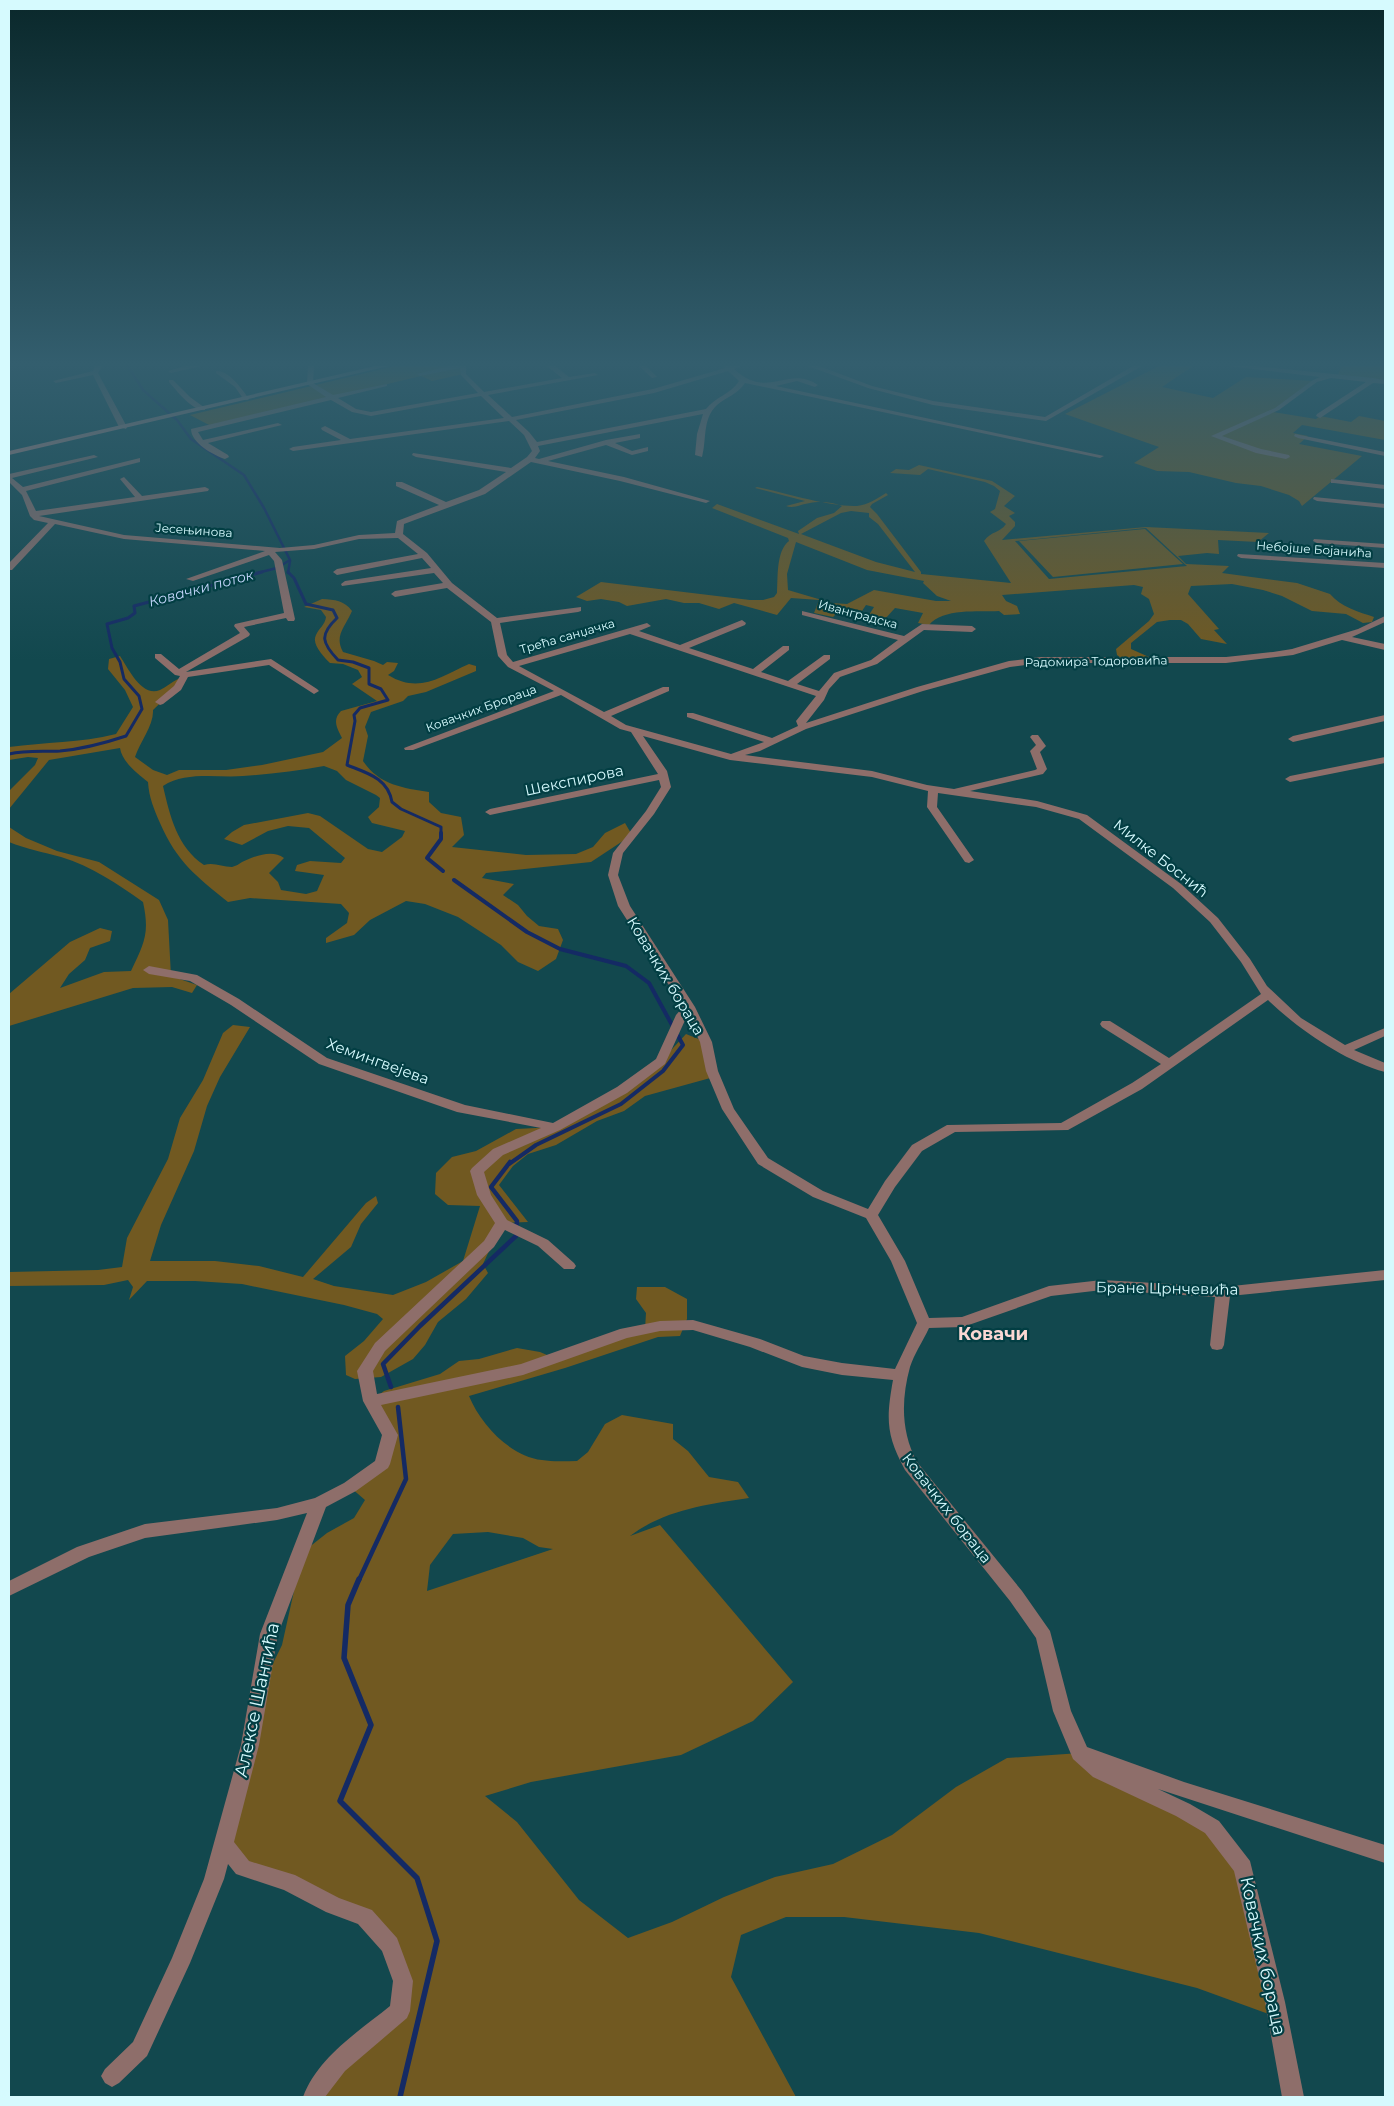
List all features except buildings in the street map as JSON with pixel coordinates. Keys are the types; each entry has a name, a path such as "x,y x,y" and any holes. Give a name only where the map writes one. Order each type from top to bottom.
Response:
{"street":[{"path":"9,478 65,464"},
{"path":"21,490 120,464"},
{"path":"472,464 513,471"},
{"path":"526,464 482,492 400,523 398,526 400,535 424,555 449,585 495,621 503,656 511,665 562,691 603,716 635,731 730,757"},
{"path":"555,464 622,479 706,501"},
{"path":"9,478 18,485 33,506 33,514 205,489"},
{"path":"124,479 140,498"},
{"path":"1334,481 1385,487"},
{"path":"398,484 446,505"},
{"path":"1317,499 1385,506"},
{"name":"Јесењинова","path":"33,514 38,518 53,522 124,537 273,550 295,549 359,538 400,535"},
{"path":"9,568 53,522"},
{"path":"1317,541 1385,546"},
{"path":"160,702 178,688 181,674 246,634 238,626 290,617 279,567 273,550"},
{"name":"Јесењинова","path":"190,579 273,550"},
{"path":"337,572 424,555"},
{"name":"Небојше Бојанића","path":"1241,556 1385,566"},
{"path":"345,584 437,570"},
{"path":"395,594 449,585"},
{"path":"495,621 578,609"},
{"name":"Иванградска","path":"805,613 905,640"},
{"name":"Радомира Тодоровића","path":"730,757 756,749 803,727 920,689 1025,661 1226,660 1293,652 1339,636 1361,631 1385,618"},
{"path":"680,648 742,623"},
{"name":"Трећа санџачка","path":"511,665 647,626"},
{"name":"Иванградска","path":"803,727 801,722 822,696 825,688 837,675 874,662 922,627 972,629"},
{"name":"Трећа санџачка","path":"630,631 822,696"},
{"path":"1339,636 1385,647"},
{"path":"754,673 786,648"},
{"path":"158,656 181,674 271,662 314,691"},
{"path":"789,685 827,657"},
{"path":"603,716 666,689"},
{"name":"Ковачких Брораца","path":"409,748 562,691"},
{"path":"690,715 772,741"},
{"path":"1293,739 1383,721"},
{"path":"635,731 663,776"},
{"name":"Милке Боснић","path":"950,792 1039,772 1042,769 1035,751 1041,746 1041,743 1035,737"},
{"name":"Милке Боснић","path":"730,757 872,774 933,790 1037,804 1083,817 1177,886 1214,920 1246,961 1262,988 1297,1021 1344,1050 1385,1068"},
{"path":"1290,779 1385,760"},
{"name":"Шекспирова","path":"490,812 663,776"},
{"name":"Ковачких бораца","path":"663,776 666,787 650,812 618,853 613,875 624,906 689,1007 706,1042 712,1071 728,1109 763,1161 818,1194 871,1215"},
{"path":"933,790 932,807 969,860"},
{"name":"Хемингвејева","path":"149,970 193,978 235,1002 323,1061 462,1109 555,1127"},
{"path":"924,1323 898,1261 871,1215 890,1184 917,1148 952,1128 1063,1127 1137,1086 1268,995"},
{"path":"569,1266 543,1243 502,1223 484,1195 477,1171 498,1152 555,1127 622,1090 661,1061 682,1015 689,1007"},
{"path":"1106,1024 1168,1063"},
{"path":"1344,1050 1385,1032"},
{"path":"9,1589 84,1552 145,1531 277,1514 319,1503 350,1487 382,1464 390,1434 371,1401 365,1371 380,1347 489,1244 502,1223"},
{"name":"Бране Црнчевића","path":"924,1323 963,1322 1049,1291 1102,1285 1223,1292 1385,1275"},
{"path":"1217,1345 1223,1292"},
{"name":"Ковачких бораца","path":"924,1323 903,1366 901,1375 896,1405 896,1428 900,1448 912,1466 1016,1596 1044,1636 1062,1712 1080,1753 1100,1771 1183,1810 1212,1827 1244,1867 1275,2002 1293,2097"},
{"path":"371,1401 523,1369 625,1333 660,1326 693,1325 755,1343 802,1361 842,1369 901,1375"},
{"name":"Алексе Шантића","path":"112,2076 140,2049 214,1879 250,1745 269,1634 319,1503"},
{"path":"1080,1753 1175,1788 1385,1854"},
{"path":"223,1844 243,1868 288,1882 333,1905 364,1917 390,1945 403,1981 400,2011 334,2067 316,2088 314,2097"}],"shaded area":[{"path":"1138,464 1352,464 1302,506 1299,501 1289,495 1261,486 1236,483 1189,472 1157,471"},
{"path":"919,465 992,481 1015,496 1004,506 1015,513 1009,516 1015,522 1015,526 1002,540 1146,527 1269,533 1258,542 1218,540 1219,554 1207,553 1178,556 1186,564 1229,566 1222,573 1297,583 1330,594 1345,606 1374,617 1372,622 1363,623 1346,614 1312,611 1282,596 1232,584 1191,586 1188,594 1219,629 1214,630 1227,644 1201,639 1188,624 1181,620 1170,620 1157,622 1131,643 1131,649 1149,657 1121,658 1117,655 1116,649 1149,621 1154,614 1149,599 1141,594 1143,587 1134,585 1002,595 1006,601 1017,606 1020,614 1004,615 999,611 952,613 935,620 929,625 918,623 923,613 895,608 885,619 869,615 874,607 866,605 862,611 841,609 833,617 814,613 819,600 791,598 777,615 734,603 719,609 699,603 684,603 666,599 627,606 619,602 601,599 587,601 576,597 601,582 750,600 763,600 774,597 777,593 780,558 785,545 789,541 788,538 712,508 717,504 799,534 798,531 817,518 834,513 842,506 839,505 857,506 865,504 886,493 888,495 870,507 921,574 1011,583 984,541 1006,524 990,512 995,509 1000,491 985,482 928,469 920,475 890,473 896,469 909,470","holes":["851,511 869,513 869,517 878,524 915,572 876,562 801,534 841,513","1146,528 1187,566 1049,579 1015,541","796,542 867,570 924,581 923,583 937,596 951,601 936,601 874,590 847,604 832,603 788,590 787,574"]},
{"path":"757,487 821,502 789,507 786,506 805,501 755,488"},
{"path":"1145,529 1183,564 1053,577 1019,541"},
{"path":"322,599 335,600 346,605 352,611 340,636 343,652 383,665 387,662 398,663 394,671 388,675 399,681 410,683 429,682 469,664 476,666 476,671 371,712 365,727 368,736 363,761 369,769 392,784 429,792 429,802 441,813 461,817 464,835 452,847 526,855 576,854 593,847 605,833 625,823 632,835 591,862 486,873 482,878 514,884 503,895 518,905 539,926 558,929 563,940 556,959 538,971 518,962 501,945 458,917 425,904 406,901 370,920 354,935 326,943 326,938 347,923 349,913 341,904 250,898 228,902 197,876 173,848 166,837 154,808 148,782 127,763 120,748 49,760 9,809 9,791 35,765 38,758 28,757 9,760 9,747 76,741 116,734 133,707 125,690 108,669 109,659 120,656 131,674 147,690 160,690 178,679 183,681 153,710 149,728 137,751 135,757 153,770 167,775 179,770 226,770 262,765 323,752 342,738 336,721 341,711 377,701 352,684 362,677 358,670 343,664 330,663 322,654 315,639 326,617 321,610 304,607","holes":["324,766 337,771 346,780 380,798 379,807 368,817 372,823 405,831 402,837 382,852 368,849 320,816 308,813 244,825 224,839 242,845 268,831 288,826 309,828 345,858 341,863 310,861 297,865 295,871 324,875 317,891 306,894 281,890 278,882 269,873 284,858 279,855 258,856 232,867 204,865 195,858 181,840 172,819 163,786 182,778 202,776 253,775"]},
{"path":"9,827 26,838 57,851 99,862 159,900 168,920 171,976 197,985 192,993 172,987 133,988 9,1026 9,994 70,942 100,928 112,931 110,941 90,948 85,960 69,974 60,988 104,972 131,971 142,945 146,931 146,922 143,902 134,895 83,865 9,842"},
{"path":"233,1025 250,1027 220,1077 207,1106 194,1151 161,1225 150,1261 215,1261 259,1266 303,1277 366,1203 376,1196 378,1203 361,1224 351,1247 313,1279 334,1286 393,1295 426,1282 463,1261 480,1206 448,1205 435,1194 436,1173 452,1157 476,1151 516,1129 555,1127 661,1061 686,1034 706,1042 714,1077 645,1096 624,1111 597,1121 556,1145 528,1154 513,1166 499,1185 528,1222 502,1223 483,1264 488,1273 466,1299 438,1322 425,1345 413,1359 381,1377 355,1379 346,1375 345,1356 364,1341 383,1319 377,1314 344,1305 242,1284 195,1281 147,1281 129,1300 133,1287 128,1280 104,1285 9,1286 9,1272 98,1270 122,1267 127,1238 168,1159 180,1118 203,1080 223,1033"},
{"path":"637,1287 665,1287 687,1299 687,1319 680,1336 658,1337 565,1368 469,1396 481,1418 508,1446 530,1457 546,1461 577,1461 588,1452 605,1424 622,1415 673,1424 673,1439 688,1451 709,1477 738,1482 749,1498 702,1506 672,1514 643,1527 630,1536 660,1525 793,1682 753,1721 681,1755 531,1782 485,1796 517,1822 579,1900 628,1938 672,1922 724,1897 775,1877 833,1864 892,1835 956,1787 1007,1758 1080,1753 1183,1810 1243,1867 1277,2017 1197,1988 979,1933 844,1917 786,1917 741,1935 731,1977 796,2097 316,2097 334,2067 400,2011 403,1981 364,1917 243,1868 223,1844 258,1694 282,1645 300,1564 308,1548 327,1533 354,1518 365,1500 350,1487 382,1464 390,1435 371,1401 384,1391 440,1374 459,1361 479,1359 517,1348 540,1352 554,1358 645,1329 646,1313 636,1299","holes":["488,1532 523,1538 539,1547 553,1549 427,1591 430,1565 453,1534"]}],"waterway":[{"name":"Ковачки поток","path":"228,464 244,475 264,508 290,560 277,568 257,573"},
{"path":"288,572 290,561"},
{"name":"Ковачки поток","path":"9,754 77,749 126,736 142,709 139,696 124,679 120,662 112,648 107,624 128,618 135,613 134,606 262,572"},
{"path":"288,572 294,578 306,604 333,610 337,618 325,634 326,644 329,649 338,660 353,662 369,668 369,684 381,689 388,700 360,708 354,715 355,721 347,765 381,782 390,794 392,802 401,809 441,827 441,839 427,858 443,871"},
{"path":"454,880 527,932 560,949 626,966 649,983 683,1045 663,1071 621,1104 536,1145 509,1164"},
{"path":"391,1387 383,1364 420,1326 516,1236 517,1221 491,1187 510,1162"},
{"path":"359,1580 406,1479 398,1407"},
{"path":"359,1579 348,1605 344,1658 371,1725 340,1801 417,1878 437,1941 400,2097"}],"district":[{"name":"Ковачи","path":"993,1334"}]}
